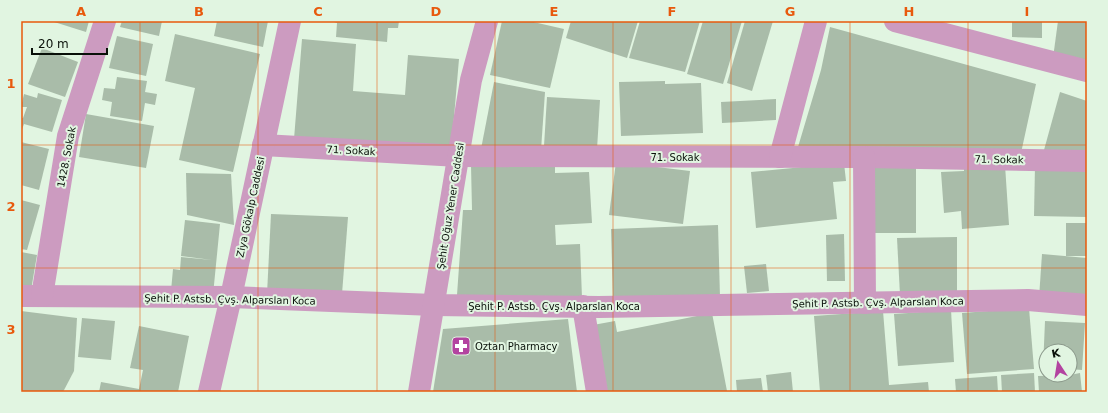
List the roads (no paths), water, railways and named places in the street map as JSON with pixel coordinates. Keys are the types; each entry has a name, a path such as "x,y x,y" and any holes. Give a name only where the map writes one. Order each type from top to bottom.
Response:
{"street":[{"name":"1428. Sokak","path":"32,296 68,136 105,21"},
{"name":"Ziya Gökalp Caddesi","path":"209,392 231,297 290,21"},
{"name":"Şehit Oğuz Yener Caddesi","path":"419,392 471,80 487,21"},
{"path":"780,157 816,21"},
{"path":"895,21 934,26 1087,71"},
{"name":"71. Sokak","path":"263,145 459,156 864,157 1087,161"},
{"path":"864,157 865,303"},
{"name":"Şehit P. Astsb. Çvş. Alparslan Koca","path":"32,296 231,297 434,305 583,306 1028,300 1087,305"},
{"path":"583,306 597,392"}],"place":[{"name":"Oztan Pharmacy","path":"461,346"}]}
